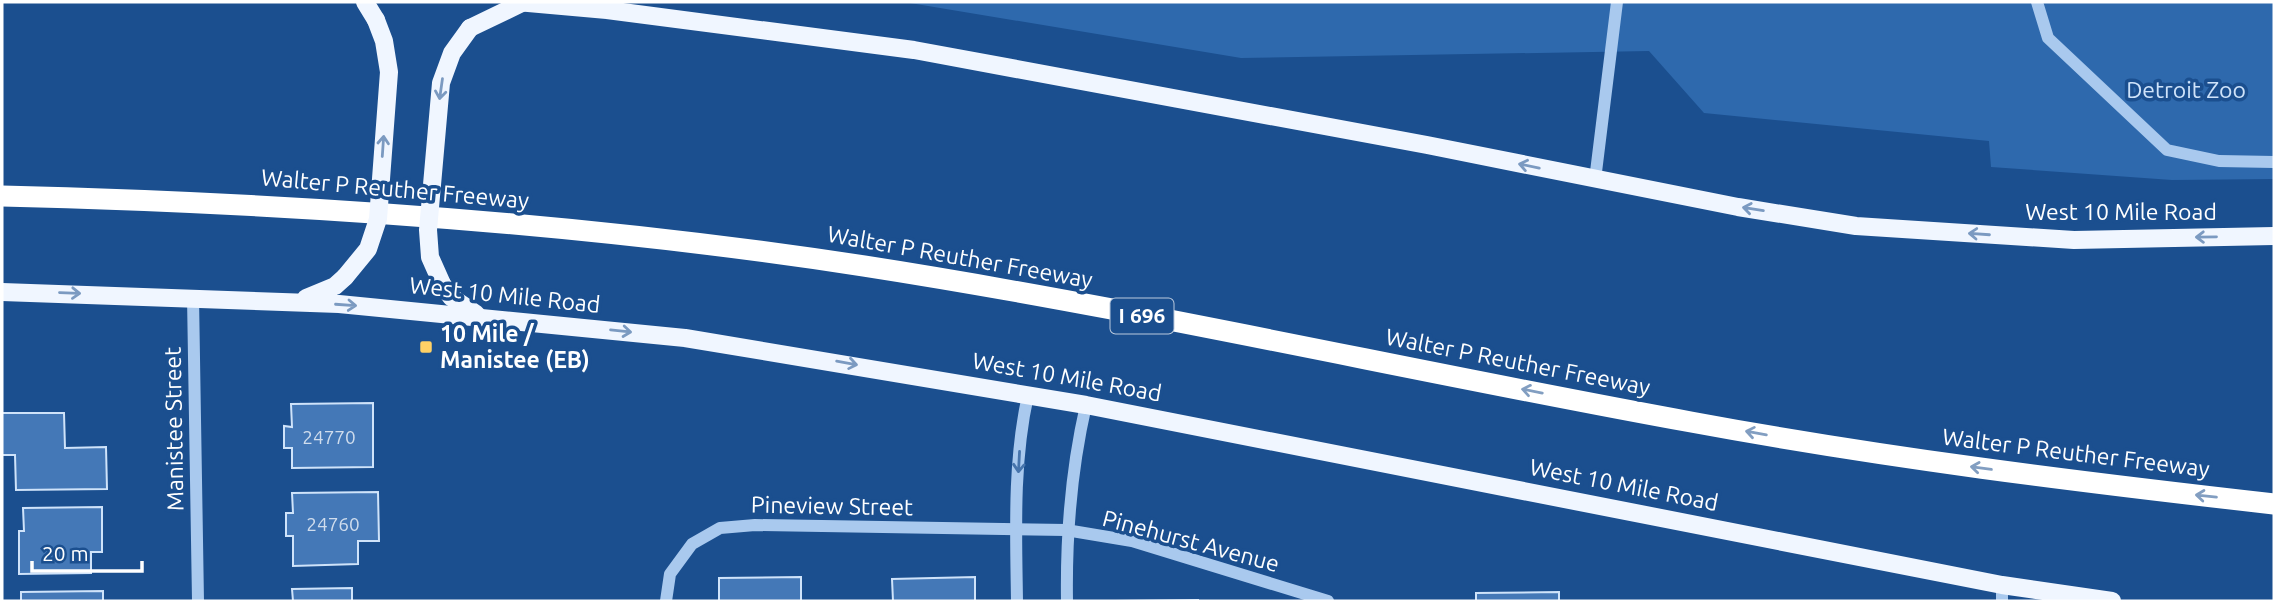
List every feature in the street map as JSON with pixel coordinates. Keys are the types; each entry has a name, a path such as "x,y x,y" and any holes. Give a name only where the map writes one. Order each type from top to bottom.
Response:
{"highway":[{"name":"Walter P Reuther Freeway","path":"2,196 166,200 352,210 580,230 763,251 962,282 1690,422 1849,449 2274,504"}],"main road":[{"path":"296,302 319,295 345,277 368,249 378,219 389,72 384,41 365,2"},
{"name":"West 10 Mile Road","path":"517,2 607,10 914,50 1427,145 1595,180 1856,226 2074,240 2274,236"},
{"path":"479,316 451,297 430,257 429,237 441,83 452,53 470,29 524,2"},
{"name":"West 10 Mile Road","path":"2,292 296,302 479,316 685,338 1086,405 2002,593 2112,601"}],"street":[{"path":"1595,180 1617,2"},
{"path":"2037,2 2048,38 2167,149 2219,161 2274,162"},
{"name":"Manistee Street","path":"193,297 198,601"},
{"path":"1017,601 1016,529 1020,431 1028,395"},
{"path":"1067,601 1066,530 1078,441 1086,405"},
{"name":"Pineview Street","path":"666,601 670,574 692,544 720,528 755,525 1042,530"},
{"name":"Pinehurst Avenue","path":"1042,530 1066,530 1132,541 1328,601"}],"green space":[{"name":"Detroit Zoo","path":"904,2 2274,2 2274,179 2172,180 1991,167 1989,141 1704,113 1649,51 1241,58"}],"building":[{"path":"373,403 373,467 292,468 292,448 284,448 284,426 292,427 291,404"},
{"path":"2,413 64,413 65,448 106,447 107,489 16,490 15,455 2,455"},
{"path":"378,492 379,541 358,541 358,564 293,566 293,536 286,536 286,513 293,513 292,493"},
{"path":"102,507 102,552 91,552 91,573 19,574 19,531 24,531 23,508"},
{"path":"801,577 801,601 719,601 719,578"},
{"path":"975,577 975,601 893,601 892,579"},
{"path":"352,588 352,601 293,601 292,589"},
{"path":"103,591 103,601 21,601 21,592"},
{"path":"1559,592 1559,601 1476,601 1476,593"},
{"path":"1198,600 1198,601 1115,601"}],"place":[{"name":"10 Mile / Manistee (EB)","path":"426,347"}]}
